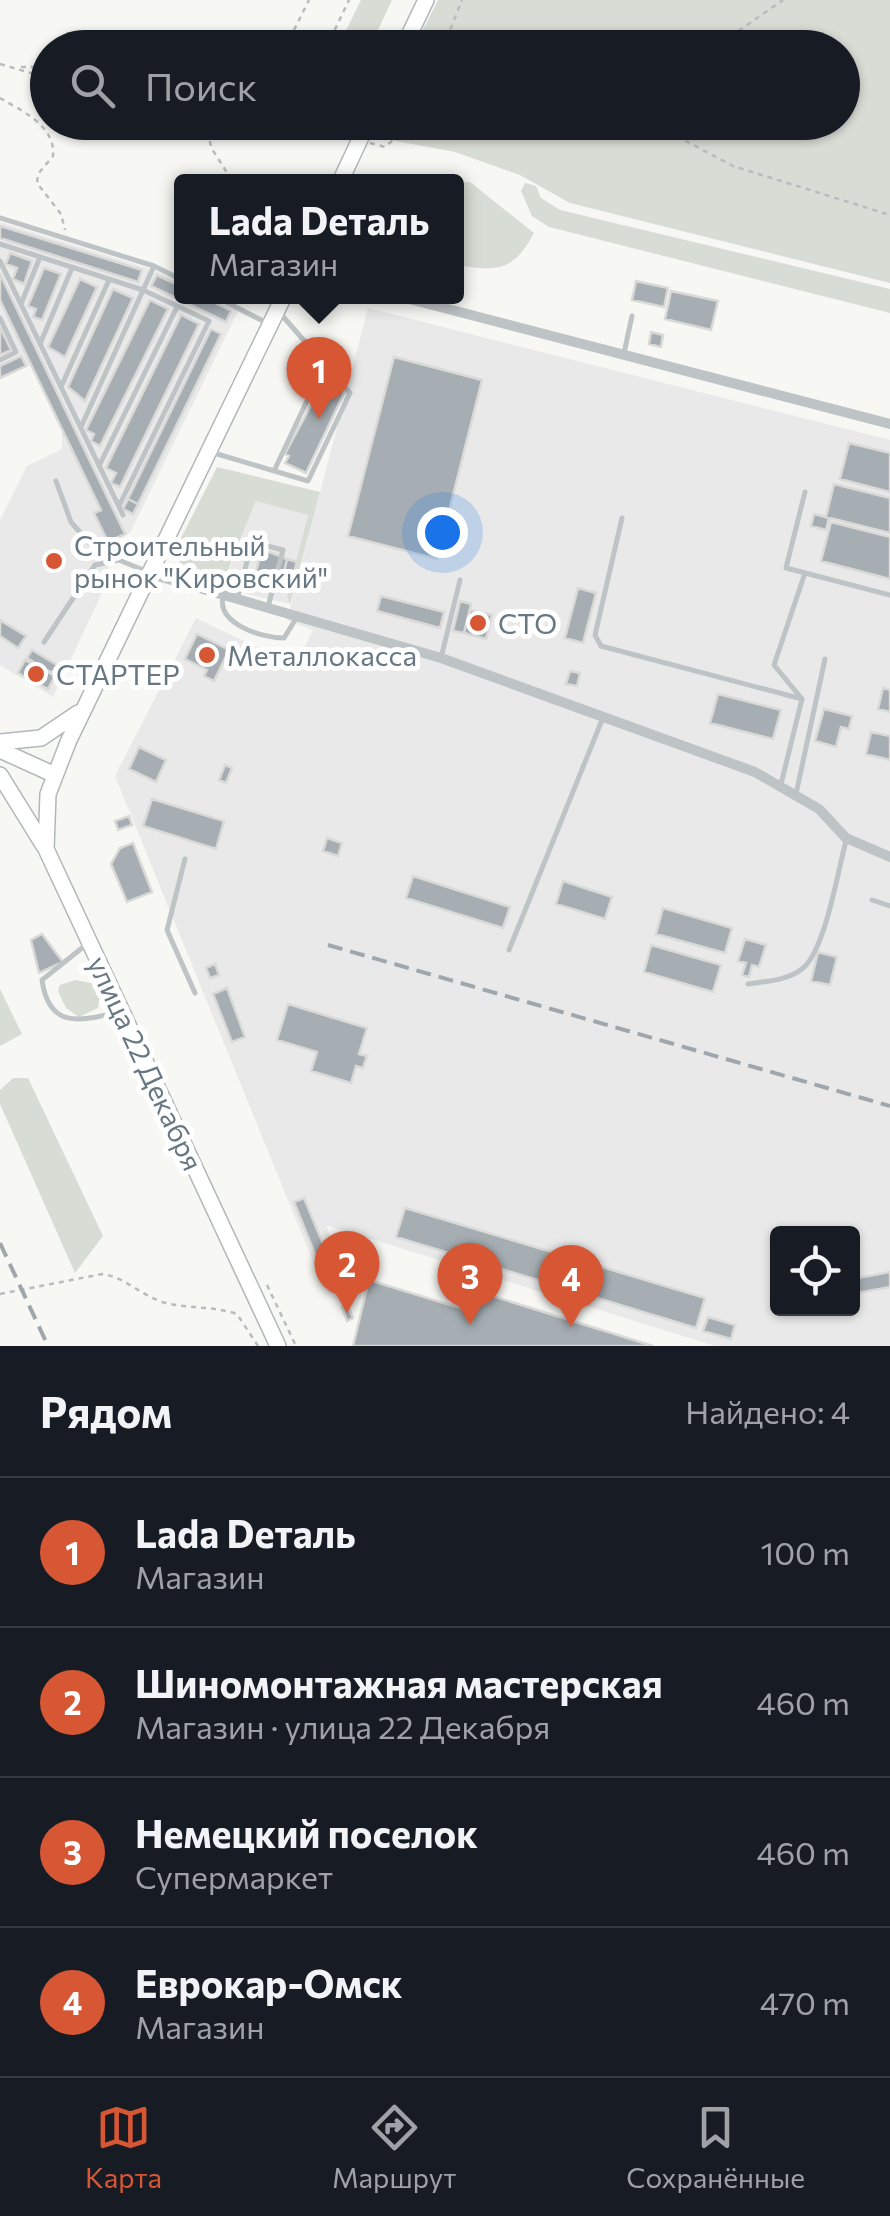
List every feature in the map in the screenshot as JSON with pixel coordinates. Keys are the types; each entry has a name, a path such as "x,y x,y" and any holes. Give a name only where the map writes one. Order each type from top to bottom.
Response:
{"main road":[{"path":"412,30 426,0"},
{"path":"344,174 360,140"},
{"name":"улица 22 Декабря","path":"277,310 87,703 55,776 44,818 46,850 278,1346"},
{"path":"0,742 41,738 63,727 87,703"},
{"path":"0,750 55,776"},
{"path":"0,775 46,850"}],"street":[{"path":"428,304 890,424"},
{"path":"151,574 441,658 781,784 846,838 890,857"}],"lane":[{"path":"0,218 154,266 174,276"},
{"path":"0,244 143,290 209,321 119,506"},
{"path":"21,304 40,257"},
{"path":"0,261 123,515"},
{"path":"80,428 154,266"},
{"path":"40,344 72,268"},
{"path":"61,387 110,280"},
{"path":"209,452 308,482 350,393 277,310 250,304"},
{"path":"99,466 177,306"},
{"path":"623,356 632,316"},
{"path":"0,318 16,352 0,360"},
{"path":"274,471 330,352"},
{"path":"56,481 70,522 104,560"},
{"path":"805,492 786,568 890,595"},
{"path":"622,518 595,635 601,646 802,699"},
{"path":"238,598 252,542 283,550 268,607"},
{"path":"44,642 95,565 104,560 119,560 151,574"},
{"path":"802,699 774,665 805,573"},
{"path":"441,658 460,580"},
{"path":"223,594 220,608 226,616 272,638 284,638 298,616"},
{"path":"796,794 824,659"},
{"path":"781,784 802,699"},
{"path":"510,950 602,720"},
{"path":"748,984 784,979 806,967 818,942 846,838"},
{"path":"185,859 167,930 194,993"},
{"path":"872,900 890,906"},
{"path":"89,942 42,980 45,998 58,1015 80,1021 122,1011"}],"path":[{"path":"294,30 309,0"},
{"path":"335,30 349,0"},
{"path":"450,30 462,0"},
{"path":"740,30 783,0"},
{"path":"0,64 30,72"},
{"path":"14,67 30,67"},
{"path":"0,98 30,116"},
{"path":"52,140 53,156 38,174 37,182 61,214 66,239"},
{"path":"209,140 228,174"},
{"path":"385,147 393,140"},
{"path":"684,140 733,166 890,215"},
{"path":"0,1294 102,1274 118,1276 142,1295 237,1314 258,1346"},
{"path":"267,1285 296,1346"}],"shaded area":[{"path":"361,0 392,0 378,30 346,30"},
{"path":"438,0 890,0 890,283 570,203 520,175 455,152 390,140 860,140 860,30 423,30"},
{"path":"464,182 470,182 534,233 514,260 488,268 464,266"},
{"path":"525,183 536,186 541,198 560,210 890,289 890,313 549,227 532,216 521,191"},
{"path":"0,222 157,271 174,280 174,304 224,304 238,311 130,533 107,544 109,578 53,697 0,665 0,520 27,466 62,449 62,430 31,365 0,379"},
{"path":"368,308 890,440 890,1346 715,1346 326,1225 346,1277 323,1286 115,776 196,618 295,666 313,630 287,620"},
{"path":"217,467 320,492 290,605 287,596 308,515 256,501 234,555 210,547 209,553 233,557 222,588 180,563 176,548"},
{"path":"256,501 308,515 287,596 289,604 222,588"},
{"path":"75,980 91,983 100,994 98,1008 79,1017 66,1008 58,991 60,985"},
{"path":"0,989 22,1034 0,1046"},
{"path":"13,1078 28,1078 103,1236 75,1273 0,1104 0,1090"}],"building":[{"path":"0,226 142,270 138,282 0,238"},
{"path":"10,253 32,261 24,284 13,279 17,268 6,264"},
{"path":"44,268 61,274 42,320 33,317 36,309 28,306"},
{"path":"0,274 125,534 108,542 94,513 101,510 0,300"},
{"path":"157,275 174,283 174,297 151,286"},
{"path":"80,279 97,287 65,357 48,347"},
{"path":"636,281 668,288 664,307 632,300"},
{"path":"113,289 133,298 85,401 68,387"},
{"path":"671,291 718,301 711,330 665,319"},
{"path":"150,300 168,309 100,446 91,441 94,434 86,430"},
{"path":"188,304 217,304 231,311 226,322"},
{"path":"181,315 199,324 120,487 111,483 116,473 106,468"},
{"path":"0,327 11,350 0,355"},
{"path":"211,329 221,334 138,504 128,499"},
{"path":"651,332 663,335 661,347 649,344"},
{"path":"21,356 26,366 0,378 0,366"},
{"path":"394,357 482,380 437,559 348,536"},
{"path":"324,381 345,391 306,473 285,463 289,456 285,454"},
{"path":"849,443 890,453 890,492 840,479"},
{"path":"834,484 890,498 890,533 826,517"},
{"path":"128,499 138,504 133,514 123,509"},
{"path":"814,514 829,518 826,530 811,526"},
{"path":"831,522 890,537 890,579 821,561"},
{"path":"262,549 287,559 283,576 256,572"},
{"path":"287,559 297,562 292,578 283,576"},
{"path":"578,588 596,593 583,643 565,638"},
{"path":"381,596 444,612 440,628 377,611"},
{"path":"460,601 471,604 464,633 453,631"},
{"path":"470,610 492,615 486,639 464,633"},
{"path":"0,620 26,636 18,648 0,636"},
{"name":"Металлокасса","path":"197,634 229,650 214,681 204,676 207,670 185,659"},
{"path":"32,650 57,665 52,673 27,658"},
{"name":"СТАРТЕР","path":"25,660 55,676 48,689 18,673"},
{"path":"570,671 580,673 577,686 566,684"},
{"path":"883,688 890,690 890,712 878,709"},
{"path":"718,694 781,710 773,739 710,723"},
{"path":"824,709 852,716 849,729 841,727 836,747 815,741"},
{"path":"871,732 890,736 890,760 866,754"},
{"path":"139,747 166,760 156,782 129,769"},
{"path":"225,765 232,768 226,783 219,780"},
{"path":"152,799 224,821 216,849 143,826"},
{"path":"129,816 132,825 118,830 115,821"},
{"path":"327,838 342,843 338,856 323,851"},
{"path":"133,843 152,892 127,902 111,864 120,848"},
{"path":"413,876 510,907 503,928 406,898"},
{"path":"563,881 612,897 605,919 556,904"},
{"path":"663,908 732,928 725,953 656,934"},
{"path":"42,934 63,962 39,973 31,940"},
{"path":"745,939 766,945 759,967 752,965 749,977 742,975 746,963 738,961"},
{"path":"651,945 721,965 713,992 644,972"},
{"path":"818,952 837,957 830,985 811,981"},
{"path":"215,964 219,975 210,978 206,968"},
{"path":"227,988 245,1037 232,1042 213,994"},
{"path":"288,1004 367,1028 359,1054 367,1056 363,1068 356,1066 351,1083 311,1071 317,1052 277,1040"},
{"path":"304,1198 336,1275 325,1279 294,1202"},
{"path":"405,1208 705,1298 696,1328 396,1237"},
{"path":"890,1272 890,1287 860,1293 860,1278"},
{"path":"369,1280 463,1309 470,1289 653,1346 353,1346"},
{"path":"347,1303 353,1318 347,1321 342,1307"},
{"path":"708,1317 735,1325 731,1339 703,1331"}],"railway":[{"path":"328,945 890,1106"},
{"path":"0,1243 48,1346"}],"place":[{"name":"Lada Dеталь","path":"319,419"},
{"name":"Строительный рынок \"Кировский\"","path":"54,561"},
{"name":"СТО","path":"478,623"},
{"name":"Металлокасса","path":"207,655"},
{"name":"СТАРТЕР","path":"36,674"},
{"name":"Шиномонтажная мастерская","path":"347,1313"},
{"name":"Немецкий поселок","path":"470,1325"},
{"name":"Еврокар-Омск","path":"571,1327"}]}
